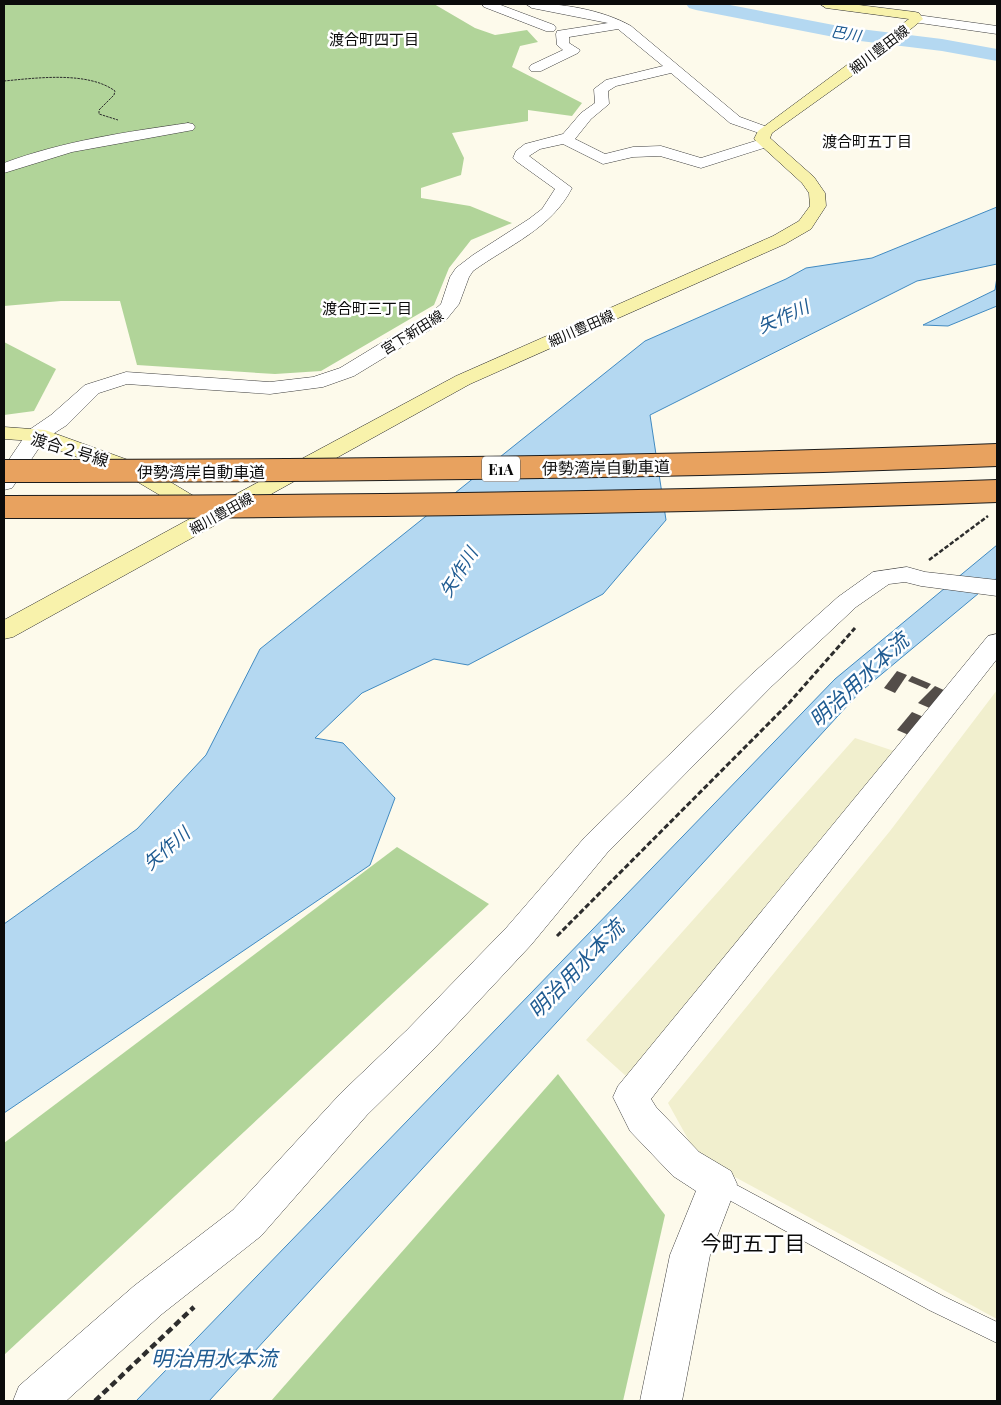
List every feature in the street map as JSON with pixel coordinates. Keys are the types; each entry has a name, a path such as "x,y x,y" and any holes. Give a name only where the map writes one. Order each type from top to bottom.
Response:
{"highway":[{"name":"伊勢湾岸自動車道","path":"4,471 486,469 854,461 997,455"},
{"name":"E1A","path":"4,507 470,504 868,496 997,491"}],"main road":[{"name":"細川豊田線","path":"4,632 406,409 455,384 779,240 805,225 818,206 817,193 808,180 765,137 916,20 915,16 826,4"},
{"name":"渡合２号線","path":"4,433 37,435 134,470 213,517"}],"street":[{"path":"488,4 562,34 621,26"},
{"path":"532,4 609,19 621,26 674,68 735,120 765,137"},
{"path":"916,20 997,30"},
{"path":"536,68 573,50 563,45 562,34"},
{"name":"宮下新田線","path":"4,483 37,435 59,420 92,389 126,378 270,388 316,382 347,372 448,310 462,270 546,216 561,198 564,188 521,158 521,154 531,147 564,139 578,129 585,118 602,104 600,89 611,83 674,68"},
{"path":"4,168 30,157 64,148 188,127"},
{"path":"564,139 603,159 633,152 661,151 701,163 765,137"},
{"path":"34,1401 148,1300 247,1223 354,1104 419,1041 519,936 596,845 769,673 847,602 882,577 908,574 921,579 996,588"},
{"path":"661,1401 690,1255 718,1184 686,1164 643,1119 631,1097 997,642"}],"lane":[{"path":"718,1184 936,1303 997,1333"}],"path":[{"path":"4,81 88,80 112,87 115,91 114,95 99,110 99,114 124,121"}],"shaded area":[{"path":"997,690 997,1319 698,1157 668,1103 890,831"},
{"path":"855,738 912,757 637,1086 586,1040"}],"green space":[{"path":"4,4 434,4 475,28 495,35 527,30 538,42 520,46 512,67 582,103 572,116 528,110 528,121 452,133 464,158 461,175 421,188 421,198 470,206 512,223 471,240 449,268 434,305 321,371 275,374 137,365 120,301 61,301 4,306"},
{"path":"4,342 56,369 34,411 4,415"},
{"path":"397,847 489,904 4,1355 4,1143"},
{"path":"558,1074 665,1215 623,1401 271,1401"}],"water":[{"name":"矢作川","path":"997,207 997,264 917,281 650,415 666,520 603,594 468,665 434,659 362,693 315,738 343,743 395,798 370,865 4,1113 4,924 137,829 206,755 260,649 645,341 786,279 806,268 872,258"},
{"path":"997,277 997,306 948,326 923,325 995,290"},
{"name":"明治用水本流","path":"997,545 997,578 859,693 209,1401 136,1401 835,679"}],"building":[{"path":"897,671 907,675 895,693 884,688"},
{"path":"912,676 931,684 927,689 908,681"},
{"path":"935,686 948,692 932,709 918,703"},
{"path":"912,712 926,718 911,736 897,730"}],"waterway":[{"name":"巴川","path":"696,4 844,33 942,45 997,55"}],"district":[{"name":"渡合町四丁目","path":"374,39"},
{"name":"渡合町五丁目","path":"867,141"},
{"name":"渡合町三丁目","path":"367,308"},
{"name":"今町五丁目","path":"753,1242"}]}
